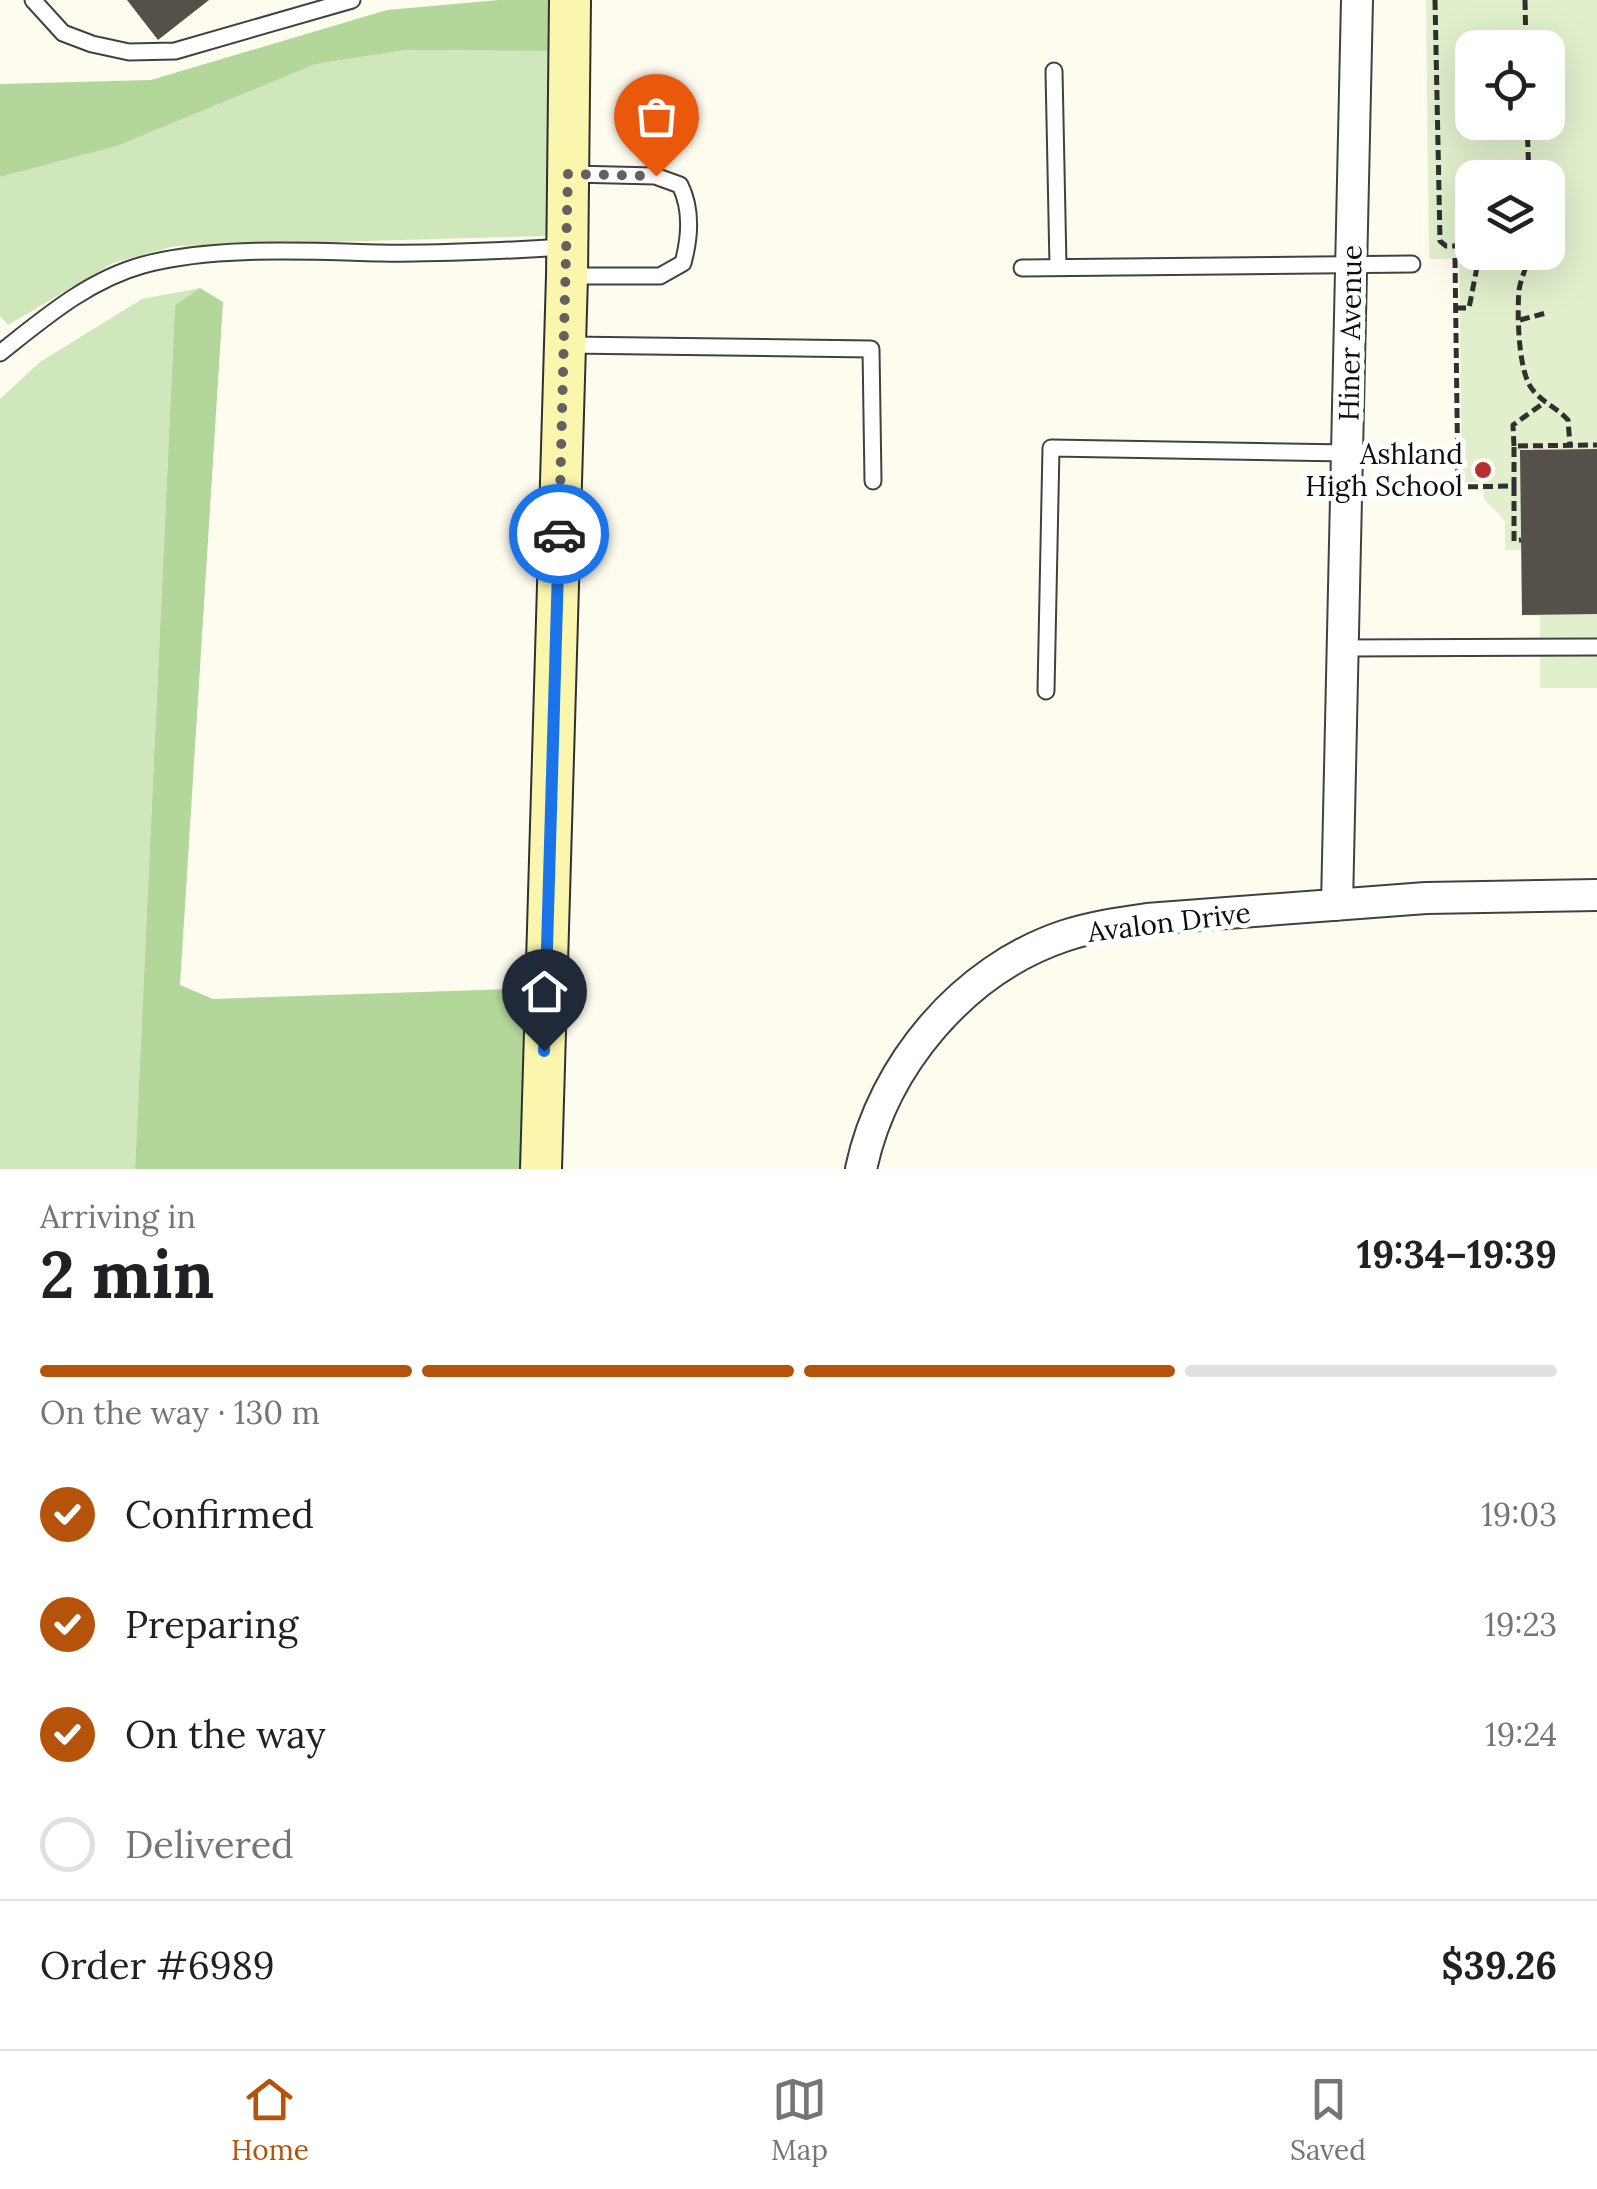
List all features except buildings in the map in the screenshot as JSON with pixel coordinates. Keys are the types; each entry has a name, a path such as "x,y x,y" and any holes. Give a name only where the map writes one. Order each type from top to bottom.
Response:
{"street":[{"path":"541,1169 567,261 570,0"},
{"name":"Hiner Avenue","path":"1337,905 1357,0"},
{"name":"Avalon Drive","path":"861,1169 897,1074 937,1022 1002,965 1064,936 1147,919 1426,898 1597,895"}],"lane":[{"path":"33,0 64,33 128,52 175,51 352,0"},
{"path":"1054,72 1058,266"},
{"path":"0,353 97,284 142,265 221,254 426,253 567,261 660,276 682,263 688,232 687,199 680,185 656,176 568,174"},
{"path":"1022,268 1412,264"},
{"path":"564,345 871,349 873,480"},
{"path":"1046,691 1050,448 1348,453"},
{"path":"1344,648 1597,648"}],"path":[{"path":"1435,0 1440,240 1446,246 1455,246"},
{"path":"1524,0 1525,30"},
{"path":"1456,270 1458,488"},
{"path":"1456,308 1469,308 1476,270"},
{"path":"1524,270 1519,288 1523,373 1533,390 1568,420 1570,445"},
{"path":"1520,320 1546,313"},
{"path":"1521,540 1514,540 1514,425 1545,402"},
{"path":"1514,446 1597,445"},
{"path":"1408,488 1514,486"}],"green space":[{"path":"499,0 568,0 563,51 406,50 316,64 117,146 0,177 0,84 151,80 387,10"},
{"path":"1426,0 1597,0 1597,688 1540,688 1540,616 1522,615 1521,550 1505,550 1505,521 1484,499 1483,482 1462,482 1459,270 1565,270 1565,160 1455,160 1455,259 1429,259"},
{"path":"406,50 563,51 548,236 175,246 113,263 8,325 0,316 0,177 117,146 316,64"},
{"path":"200,288 175,305 135,1169 0,1169 0,399 40,362 142,299"},
{"path":"200,288 223,302 180,985 213,999 536,988 532,1169 135,1169 175,305"}],"way so far":[{"path":"559,534 568,174 656,176"}],"place":[{"name":"Ashland High School","path":"1483,470"}],"route":[{"path":"544,1051 559,534"}]}
